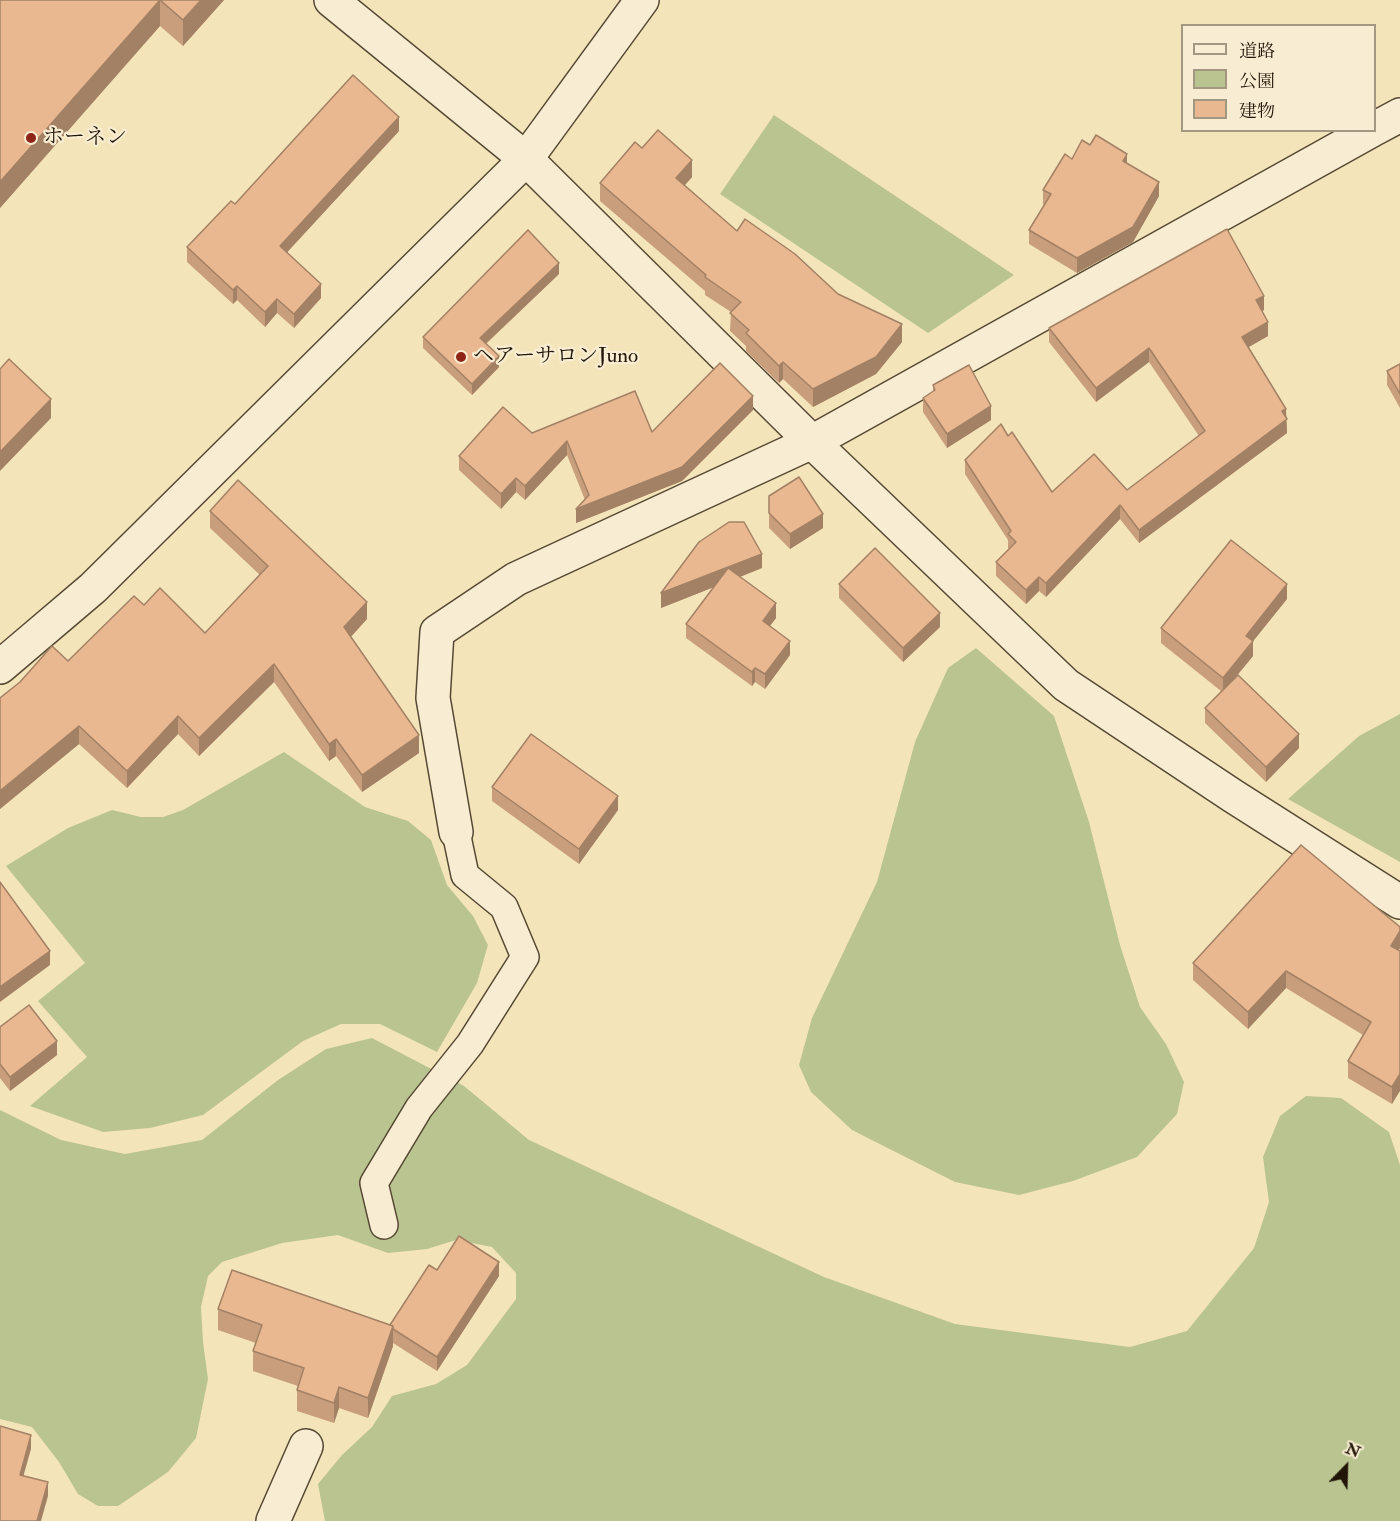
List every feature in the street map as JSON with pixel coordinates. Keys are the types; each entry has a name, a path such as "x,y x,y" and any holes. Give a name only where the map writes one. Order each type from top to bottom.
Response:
{"street":[{"path":"331,0 526,159 812,442 1066,684 1233,796 1400,902"},
{"path":"0,667 93,588 526,159 642,0"},
{"path":"1376,128 1400,115"},
{"path":"456,832 433,698 437,632 516,579 812,442 1369,132"},
{"path":"273,1521 306,1446"}],"lane":[{"path":"384,1225 374,1183 419,1108 471,1044 525,957 504,907 465,875 456,832"}],"green space":[{"path":"774,115 1014,275 928,333 720,194"},
{"path":"976,648 1054,716 1089,822 1120,945 1140,1007 1166,1044 1184,1082 1177,1114 1137,1157 1073,1181 1019,1195 955,1182 852,1130 811,1092 799,1065 812,1018 877,882 915,742 948,668"},
{"path":"1400,714 1400,862 1288,799 1359,736"},
{"path":"284,752 365,807 408,821 431,840 447,885 473,916 488,945 477,983 437,1052 380,1024 341,1024 303,1041 203,1115 150,1128 103,1132 30,1106 87,1057 38,1001 85,963 6,866 68,828 112,810 141,817 163,817 183,810"},
{"path":"372,1038 464,1086 529,1140 824,1277 955,1324 1130,1347 1187,1331 1254,1248 1269,1202 1263,1157 1280,1116 1306,1096 1341,1098 1389,1132 1400,1165 1400,1521 325,1521 318,1484 342,1455 372,1427 392,1396 436,1384 467,1365 516,1299 516,1273 492,1247 456,1240 427,1249 388,1253 338,1235 282,1243 222,1262 208,1276 201,1307 208,1379 196,1438 168,1472 118,1506 98,1506 78,1494 59,1462 32,1427 0,1419 0,1110 61,1140 125,1154 202,1140 278,1080 326,1049"}],"building":[{"name":"ホーネン","path":"0,0 160,0 0,182"},
{"path":"160,0 201,0 183,20"},
{"path":"353,75 399,117 280,246 321,284 294,314 277,299 265,312 237,286 233,290 187,247 231,201 235,204"},
{"path":"658,130 692,160 676,178 737,231 745,219 795,254 838,294 902,324 876,357 813,389 783,362 779,366 746,333 749,330 730,313 741,302 705,277 706,275 600,183 635,142 642,148"},
{"path":"1096,135 1127,154 1123,161 1159,182 1133,227 1077,258 1029,230 1051,194 1043,190 1065,154 1072,159 1082,140 1090,145"},
{"path":"1227,229 1264,296 1256,300 1268,322 1242,337 1286,409 1282,411 1287,419 1139,530 1120,505 1046,583 1039,577 1026,590 996,562 1016,542 1008,534 1011,531 965,460 1001,424 1008,436 1012,432 1052,492 1094,454 1127,490 1205,431 1149,348 1096,388 1049,328"},
{"path":"528,230 559,263 480,338 499,356 472,384 423,337"},
{"path":"9,359 51,399 0,452 0,369"},
{"path":"720,363 753,396 682,467 576,509 589,495 567,441 525,486 516,478 501,494 459,456 503,407 532,433 635,391 652,432"},
{"path":"1400,364 1400,394 1387,371"},
{"path":"969,365 991,406 947,434 923,398 935,390 933,385"},
{"path":"799,477 823,514 790,534 769,513 769,496"},
{"path":"238,480 367,602 344,627 419,735 362,775 336,739 329,744 274,664 199,738 178,716 127,771 79,726 0,791 0,698 20,682 52,646 68,661 134,596 144,605 160,588 205,633 268,566 210,511"},
{"path":"729,522 744,522 762,554 661,593 699,542"},
{"path":"1231,540 1287,584 1246,636 1253,641 1223,678 1161,628"},
{"path":"875,548 940,613 903,648 839,584"},
{"path":"728,568 776,603 763,621 790,641 765,674 755,668 752,672 686,624"},
{"path":"1238,675 1299,734 1266,767 1205,708"},
{"path":"531,734 618,796 579,849 492,787"},
{"path":"1301,845 1400,927 1391,946 1400,951 1400,1074 1392,1087 1348,1061 1371,1022 1286,971 1248,1012 1193,963"},
{"path":"0,882 50,951 0,987"},
{"path":"29,1005 57,1041 10,1077 0,1064 0,1027"},
{"path":"459,1236 499,1262 437,1357 390,1325 429,1265 437,1270"},
{"path":"232,1270 393,1326 368,1398 339,1387 334,1403 297,1390 304,1368 253,1351 262,1325 218,1309"},
{"path":"0,1426 31,1435 20,1475 48,1482 37,1521 0,1521"}],"place":[{"name":"ホーネン","path":"31,138"},
{"name":"ヘアーサロンJuno","path":"461,357"}]}
